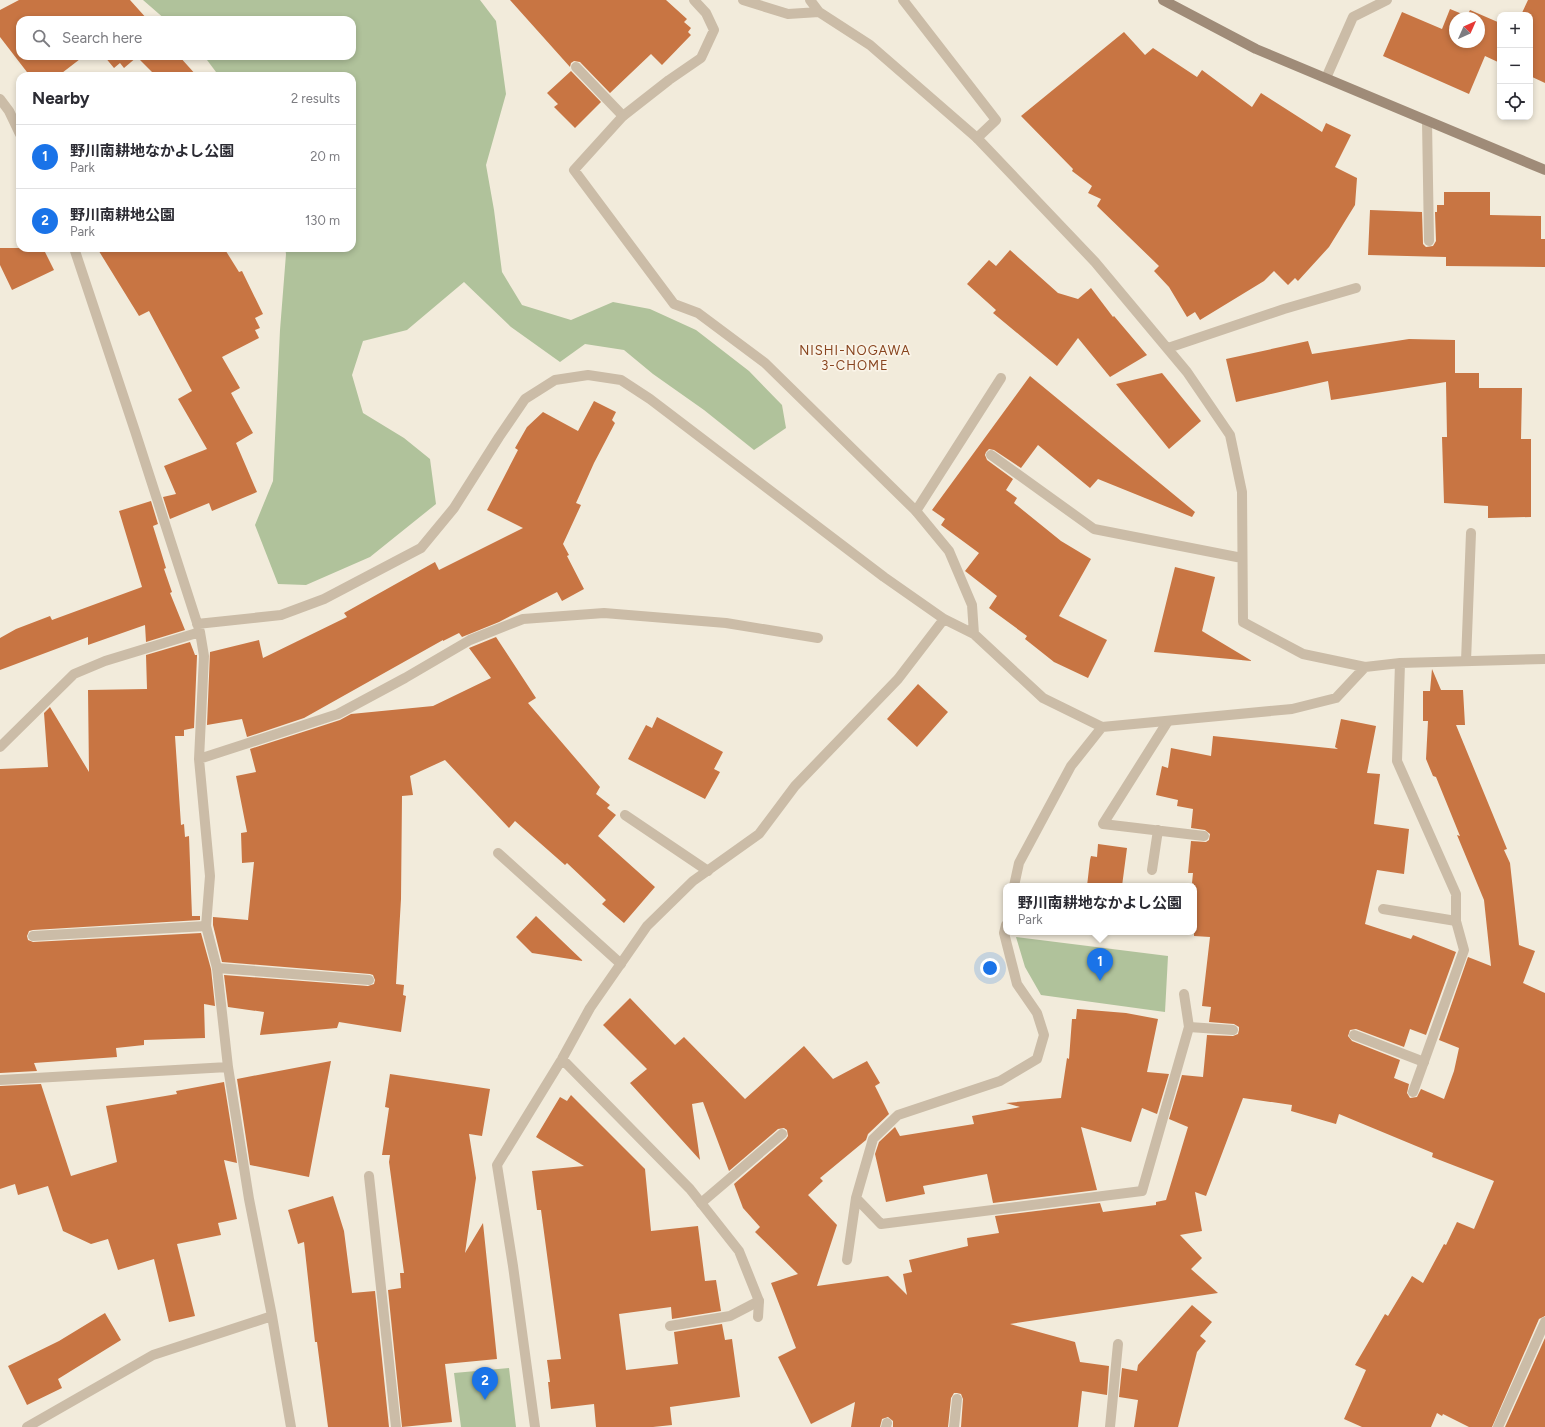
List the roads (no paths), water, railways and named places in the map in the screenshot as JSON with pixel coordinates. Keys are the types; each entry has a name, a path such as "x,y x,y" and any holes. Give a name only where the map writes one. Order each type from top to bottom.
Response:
{"street":[{"path":"694,0 706,13 714,30 701,58 669,80 622,116 574,170 674,304 698,313 765,363 916,511 949,552 972,605 974,634"},
{"path":"743,0 788,14 819,12"},
{"path":"810,0 819,12 870,45 977,138 1095,262 1188,372 1230,435 1242,492 1243,622 1303,654 1365,667 1400,663 1545,659"},
{"path":"903,0 996,120 977,138"},
{"path":"1163,0 1256,49 1545,170"},
{"path":"1326,78 1353,17 1388,0"},
{"path":"576,67 622,116"},
{"path":"0,99 9,111 16,126"},
{"path":"1428,121 1429,241"},
{"path":"75,252 136,431 198,628 204,656 199,758 210,876 206,926 217,968 228,1067 249,1199 272,1316 291,1427"},
{"path":"1168,348 1284,309 1356,288"},
{"path":"0,747 74,674 105,661 198,628 281,615 324,599 421,548 454,508 525,399 555,380 588,375 621,380 650,399 884,577 944,620 974,634 1043,698 1102,727 1292,709 1336,698 1365,667"},
{"path":"916,511 1001,378"},
{"path":"991,455 1094,529 1242,558"},
{"path":"1466,661 1471,533"},
{"path":"199,758 338,714 405,678 470,640 523,618 604,613 726,623 818,638"},
{"path":"535,1427 513,1266 497,1165 562,1059 590,1008 647,926 694,881 759,834 795,786 898,679 944,620"},
{"path":"1400,663 1397,761 1456,894 1456,922 1464,950 1413,1092"},
{"path":"1168,721 1103,824 1204,836"},
{"path":"1015,883 1019,863 1071,766 1102,727"},
{"path":"625,815 708,871"},
{"path":"1152,870 1158,830"},
{"path":"498,853 621,964"},
{"path":"1383,909 1456,922"},
{"path":"33,936 206,926"},
{"path":"847,1260 856,1198 873,1139 898,1116 1000,1081 1038,1060 1044,1035 1037,1013 1017,984 1005,935"},
{"path":"217,968 369,980"},
{"path":"856,1198 881,1224 1142,1191 1189,1027 1184,994"},
{"path":"1189,1027 1234,1030"},
{"path":"1354,1035 1424,1062"},
{"path":"562,1059 690,1189 739,1251 759,1301 758,1317"},
{"path":"0,1080 228,1067"},
{"path":"701,1203 782,1134"},
{"path":"369,1176 396,1427"},
{"path":"670,1326 730,1316 759,1301"},
{"path":"27,1427 153,1355 272,1316"},
{"path":"1498,1427 1545,1322"},
{"path":"1110,1427 1118,1344"},
{"path":"954,1427 957,1399"}],"place":[{"name":"野川南耕地なかよし公園","path":"1100,981"},
{"name":"野川南耕地公園","path":"485,1400"}],"district":[{"name":"NISHI-NOGAWA 3-CHOME","path":"855,358"}]}
